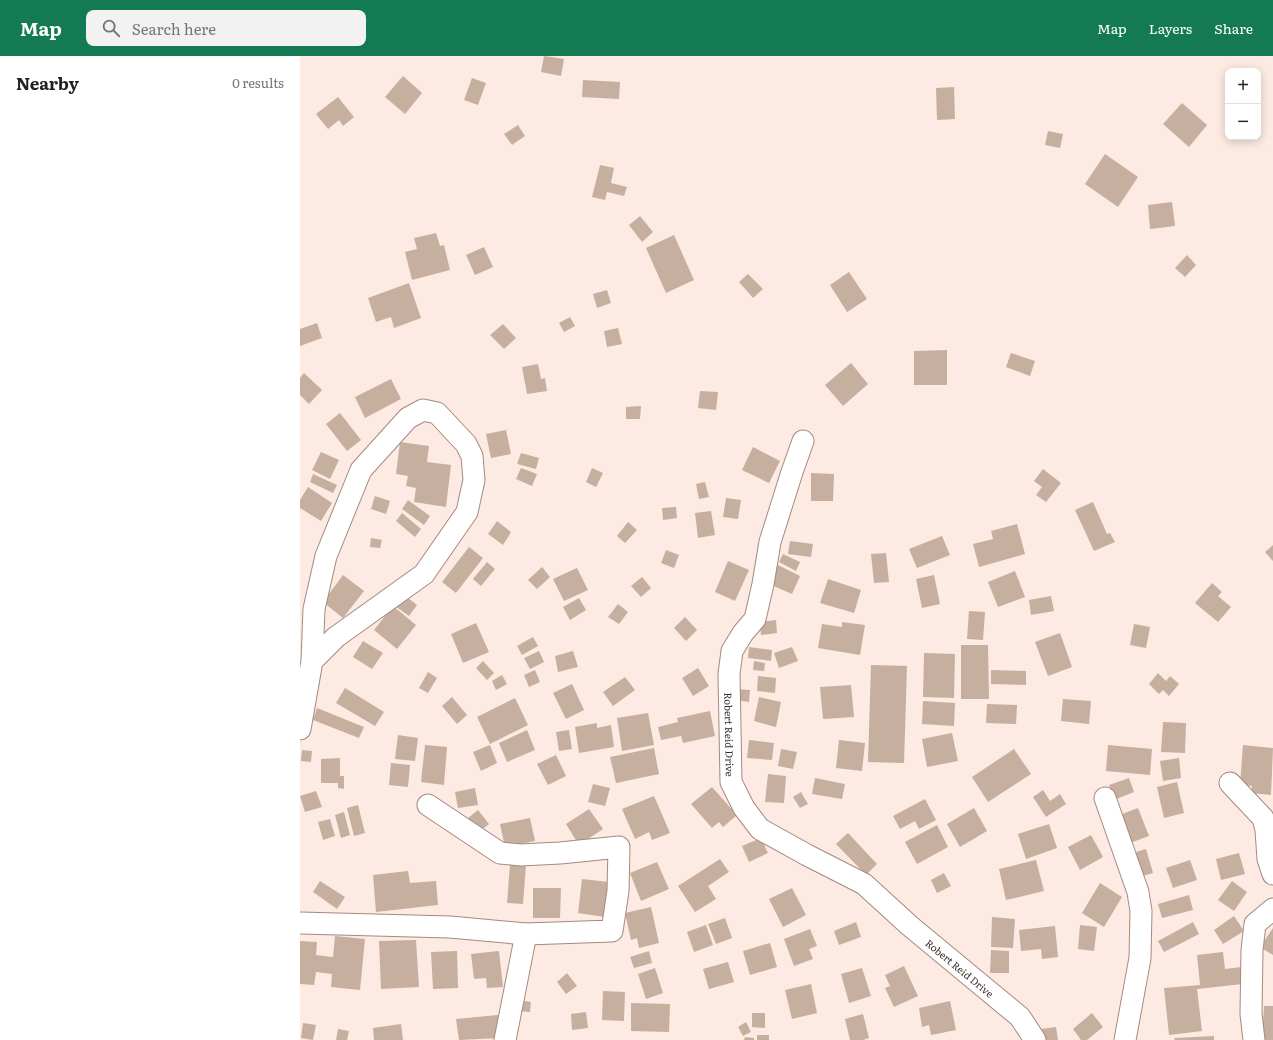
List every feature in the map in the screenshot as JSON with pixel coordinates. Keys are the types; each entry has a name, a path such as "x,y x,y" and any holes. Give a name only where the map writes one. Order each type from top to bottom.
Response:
{"street":[{"path":"300,729 312,661 314,609 326,556 361,470 408,418 423,410 437,413 466,444 472,456 474,480 467,512 424,574 336,636 312,661"},
{"name":"Robert Reid Drive","path":"803,441 770,542 755,619 743,633 732,651 729,674 731,782 744,808 760,829 864,884 910,926 1020,1017 1035,1040"},
{"path":"1230,783 1263,818 1266,830 1268,859 1273,874"},
{"path":"1106,798 1138,892 1141,911 1140,958 1125,1040"},
{"path":"300,922 450,927 526,934 612,931 618,891 619,847 521,855 500,853 428,806"},
{"path":"1254,1040 1252,1007 1252,950 1255,924 1273,909"},
{"path":"505,1040 526,934"}],"building":[{"path":"544,56 564,59 561,76 541,72"},
{"path":"403,76 422,93 405,114 385,97"},
{"path":"472,78 486,83 478,105 464,100"},
{"path":"583,80 620,82 619,99 582,97"},
{"path":"954,87 955,119 937,120 936,88"},
{"path":"338,97 354,117 343,126 339,120 328,129 316,114"},
{"path":"1182,103 1207,125 1189,147 1163,124"},
{"path":"518,125 525,136 512,145 504,134"},
{"path":"1048,131 1063,134 1060,148 1045,145"},
{"path":"1105,154 1138,177 1118,207 1085,184"},
{"path":"600,165 614,168 611,183 627,187 624,196 607,192 605,200 592,197"},
{"path":"1172,202 1175,226 1150,229 1148,205"},
{"path":"640,216 653,232 642,242 629,225"},
{"path":"436,233 440,246 444,245 450,270 412,280 405,252 417,249 414,238"},
{"path":"674,235 694,280 666,293 646,248"},
{"path":"484,247 493,267 475,275 466,255"},
{"path":"1187,255 1196,265 1185,277 1175,268"},
{"path":"849,272 867,299 847,312 830,285"},
{"path":"748,274 763,289 753,298 739,282"},
{"path":"409,283 421,318 394,328 391,317 376,322 368,298"},
{"path":"607,290 611,303 597,308 593,294"},
{"path":"570,317 575,326 564,332 559,323"},
{"path":"317,323 322,338 300,346 300,329"},
{"path":"503,324 516,338 504,349 490,335"},
{"path":"618,328 622,344 607,347 604,331"},
{"path":"947,350 947,385 914,385 914,351"},
{"path":"1011,353 1035,361 1030,376 1006,367"},
{"path":"851,363 868,384 843,406 825,385"},
{"path":"538,364 541,379 545,378 547,391 527,394 522,367"},
{"path":"304,373 322,390 309,404 300,395 300,378"},
{"path":"391,379 401,399 365,418 355,397"},
{"path":"700,391 718,392 716,410 698,408"},
{"path":"641,406 640,419 626,419 626,407"},
{"path":"340,413 361,440 347,451 326,424"},
{"path":"506,430 511,454 491,458 486,434"},
{"path":"400,442 429,446 427,462 451,465 446,507 414,502 416,488 406,486 408,476 396,474"},
{"path":"753,447 780,461 769,483 742,470"},
{"path":"321,452 339,460 330,479 312,470"},
{"path":"521,453 539,458 536,469 517,464"},
{"path":"521,468 537,474 532,486 516,479"},
{"path":"592,468 603,473 596,487 586,482"},
{"path":"1043,469 1061,483 1046,502 1036,495 1042,487 1034,481"},
{"path":"811,473 834,474 833,501 811,501"},
{"path":"313,474 337,485 333,493 310,482"},
{"path":"705,482 709,497 699,499 696,484"},
{"path":"308,487 332,503 321,521 300,508 300,500"},
{"path":"375,496 390,501 386,514 371,509"},
{"path":"726,498 741,500 738,519 723,517"},
{"path":"408,500 430,516 424,525 402,509"},
{"path":"1093,502 1107,534 1110,533 1115,542 1094,551 1075,510"},
{"path":"676,507 677,518 663,520 662,508"},
{"path":"711,511 715,535 698,538 695,513"},
{"path":"402,513 421,529 415,537 396,521"},
{"path":"497,521 511,532 503,545 488,534"},
{"path":"628,522 637,530 625,543 617,536"},
{"path":"1017,524 1025,554 979,567 973,544 993,539 991,531"},
{"path":"942,536 950,555 917,568 909,549"},
{"path":"371,538 382,540 380,548 370,547"},
{"path":"790,541 813,544 811,557 788,554"},
{"path":"1273,545 1273,561 1265,552"},
{"path":"469,547 483,558 456,593 442,582"},
{"path":"666,550 679,555 674,568 661,563"},
{"path":"886,553 889,582 874,583 871,554"},
{"path":"783,554 800,562 796,571 779,562"},
{"path":"728,561 749,570 735,601 715,592"},
{"path":"487,562 495,569 481,586 473,579"},
{"path":"778,565 800,576 792,594 769,584"},
{"path":"542,567 550,577 537,589 528,580"},
{"path":"577,568 588,590 564,601 553,579"},
{"path":"1015,571 1025,597 998,607 988,582"},
{"path":"343,575 364,591 343,618 323,602"},
{"path":"934,575 940,604 922,608 916,579"},
{"path":"642,577 651,588 641,597 631,586"},
{"path":"828,579 861,590 854,613 820,603"},
{"path":"1212,583 1222,592 1218,596 1231,607 1218,622 1195,603"},
{"path":"404,595 417,605 409,616 395,606"},
{"path":"1051,596 1054,611 1031,615 1029,600"},
{"path":"579,598 586,610 570,620 563,607"},
{"path":"618,604 628,612 619,624 608,617"},
{"path":"393,606 416,625 397,649 374,630"},
{"path":"969,611 985,612 983,640 967,639"},
{"path":"685,617 697,630 686,641 674,628"},
{"path":"776,620 777,633 761,635 760,622"},
{"path":"842,622 865,625 860,655 818,648 822,624 842,627"},
{"path":"476,623 489,652 463,663 451,634"},
{"path":"1134,624 1150,627 1146,648 1130,645"},
{"path":"1060,633 1072,667 1048,676 1035,642"},
{"path":"533,637 538,646 522,655 517,646"},
{"path":"363,641 383,653 372,669 353,657"},
{"path":"961,645 988,645 989,699 961,699"},
{"path":"749,647 772,650 771,661 748,658"},
{"path":"792,647 798,661 779,668 774,653"},
{"path":"539,651 544,662 530,669 524,658"},
{"path":"573,651 578,667 558,672 555,656"},
{"path":"924,653 955,654 954,698 923,697"},
{"path":"483,661 494,673 487,680 476,668"},
{"path":"754,661 765,663 764,671 753,670"},
{"path":"871,665 907,666 904,763 868,762"},
{"path":"698,668 709,686 693,696 682,678"},
{"path":"535,670 540,682 529,687 524,675"},
{"path":"991,670 1026,671 1026,685 991,684"},
{"path":"428,672 437,678 428,693 419,688"},
{"path":"1158,673 1166,681 1170,676 1179,684 1169,696 1163,690 1159,694 1149,684"},
{"path":"502,675 507,684 496,690 492,681"},
{"path":"758,676 776,678 775,693 757,691"},
{"path":"625,677 635,690 613,706 603,692"},
{"path":"572,684 584,710 566,719 553,693"},
{"path":"851,685 854,717 823,719 820,687"},
{"path":"345,688 384,712 375,726 336,703"},
{"path":"735,689 750,690 749,702 734,700"},
{"path":"452,697 467,715 457,724 442,706"},
{"path":"759,697 781,702 776,727 754,721"},
{"path":"515,698 528,725 490,744 477,717"},
{"path":"1063,699 1091,701 1089,724 1061,721"},
{"path":"923,701 955,703 954,726 922,724"},
{"path":"987,704 1017,705 1016,724 986,723"},
{"path":"317,708 364,727 359,738 313,720"},
{"path":"710,711 715,736 683,743 681,736 661,740 658,727 678,722 677,718"},
{"path":"648,713 654,745 622,751 617,718"},
{"path":"1163,722 1186,723 1185,753 1161,752"},
{"path":"597,723 597,728 611,725 614,747 579,753 575,727"},
{"path":"527,730 535,750 507,762 499,743"},
{"path":"569,730 572,749 559,751 556,732"},
{"path":"952,733 958,761 927,767 922,739"},
{"path":"398,735 418,738 415,761 395,759"},
{"path":"749,740 774,743 772,760 747,758"},
{"path":"839,740 865,743 862,771 836,768"},
{"path":"425,745 447,747 444,785 421,782"},
{"path":"490,745 497,763 481,771 473,752"},
{"path":"1108,745 1152,749 1150,775 1106,771"},
{"path":"1243,745 1273,748 1271,795 1251,793 1252,786 1240,785"},
{"path":"654,748 659,774 616,783 610,757"},
{"path":"781,749 797,752 793,769 778,766"},
{"path":"1014,749 1031,774 988,802 972,777"},
{"path":"302,750 312,751 311,762 301,761"},
{"path":"556,755 566,776 548,785 537,764"},
{"path":"340,758 340,776 344,776 344,789 338,788 338,783 321,783 321,759"},
{"path":"1179,758 1181,778 1163,781 1160,761"},
{"path":"391,763 410,765 408,787 389,785"},
{"path":"768,774 786,776 784,803 765,802"},
{"path":"815,778 845,784 842,799 812,794"},
{"path":"1129,778 1134,792 1114,800 1109,785"},
{"path":"1177,782 1184,813 1164,818 1157,787"},
{"path":"593,784 610,788 605,806 588,802"},
{"path":"712,787 737,815 723,827 719,822 712,828 691,804"},
{"path":"475,788 478,805 458,808 455,792"},
{"path":"1043,790 1050,801 1060,794 1066,804 1046,817 1033,797"},
{"path":"316,791 322,807 305,812 300,796"},
{"path":"801,792 808,804 800,808 793,797"},
{"path":"654,796 670,833 652,840 649,832 635,839 622,809"},
{"path":"925,799 936,820 919,829 915,821 900,829 893,816"},
{"path":"358,805 365,833 354,836 347,808"},
{"path":"974,808 987,831 960,847 947,824"},
{"path":"1138,808 1149,836 1127,844 1117,816"},
{"path":"589,809 603,829 579,845 566,824"},
{"path":"478,810 489,824 479,832 468,818"},
{"path":"344,812 350,835 341,838 335,815"},
{"path":"530,818 535,841 505,847 500,824"},
{"path":"330,819 335,836 323,840 318,822"},
{"path":"1049,824 1057,848 1026,859 1018,834"},
{"path":"937,825 948,847 917,864 905,842"},
{"path":"848,833 877,864 866,875 836,844"},
{"path":"1091,835 1103,857 1080,870 1068,847"},
{"path":"761,838 768,853 749,862 742,846"},
{"path":"1146,849 1153,873 1136,878 1129,854"},
{"path":"1239,853 1245,874 1221,880 1216,859"},
{"path":"720,859 729,872 708,886 716,899 695,912 678,886"},
{"path":"1036,860 1044,891 1006,900 999,869"},
{"path":"1190,860 1197,880 1173,888 1166,868"},
{"path":"657,862 669,889 641,901 630,873"},
{"path":"510,864 526,865 523,904 507,903"},
{"path":"408,871 410,883 436,881 438,905 376,912 373,875"},
{"path":"944,873 951,886 937,893 931,880"},
{"path":"582,879 609,882 605,917 578,913"},
{"path":"320,881 345,897 337,909 313,892"},
{"path":"1232,881 1247,892 1234,911 1218,900"},
{"path":"1100,883 1122,897 1104,927 1082,913"},
{"path":"533,888 561,888 560,918 533,918"},
{"path":"792,888 806,915 783,927 769,899"},
{"path":"1189,895 1193,910 1162,918 1158,904"},
{"path":"651,907 659,943 639,948 637,938 631,940 625,913"},
{"path":"1234,916 1244,931 1223,944 1214,930"},
{"path":"992,917 1015,919 1013,948 991,947"},
{"path":"725,918 732,938 716,944 708,924"},
{"path":"856,922 861,937 839,945 834,931"},
{"path":"1193,922 1199,934 1164,952 1158,941"},
{"path":"706,925 713,945 694,952 687,932"},
{"path":"1080,925 1097,927 1094,951 1078,949"},
{"path":"1055,926 1058,957 1042,959 1041,949 1021,951 1019,930"},
{"path":"1273,928 1273,955 1260,947"},
{"path":"810,929 817,946 809,949 813,959 794,966 784,939"},
{"path":"335,936 365,939 360,990 331,987 332,974 316,972 314,985 300,984 300,941 317,942 316,955 333,957"},
{"path":"416,940 419,987 381,989 379,941"},
{"path":"770,943 777,967 750,975 743,951"},
{"path":"991,950 1009,951 1009,973 990,973"},
{"path":"457,951 458,988 433,989 431,952"},
{"path":"499,951 503,987 487,988 486,978 474,979 471,954"},
{"path":"649,951 652,963 634,968 630,957"},
{"path":"1223,952 1225,969 1241,967 1243,984 1197,989 1202,1031 1169,1035 1164,988 1200,985 1197,955"},
{"path":"728,962 734,982 709,989 703,969"},
{"path":"904,966 918,996 894,1007 885,988 890,986 885,975"},
{"path":"655,968 663,993 646,999 638,974"},
{"path":"862,968 871,996 849,1003 841,974"},
{"path":"567,973 577,986 566,994 557,982"},
{"path":"811,984 817,1013 792,1019 785,990"},
{"path":"603,991 625,992 624,1021 602,1020"},
{"path":"518,1000 531,1002 530,1012 517,1011"},
{"path":"950,1001 956,1030 931,1035 929,1025 922,1027 919,1008"},
{"path":"631,1003 670,1004 669,1032 631,1031"},
{"path":"1264,1006 1273,1006 1273,1040 1262,1040"},
{"path":"586,1012 588,1028 572,1030 571,1014"},
{"path":"752,1013 765,1013 765,1028 752,1027"},
{"path":"1092,1013 1103,1027 1087,1040 1081,1040 1073,1029"},
{"path":"863,1014 869,1038 863,1040 850,1040 845,1019"},
{"path":"498,1015 500,1038 459,1040 456,1019"},
{"path":"746,1022 751,1032 743,1036 738,1027"},
{"path":"303,1023 316,1025 313,1040 301,1038"},
{"path":"401,1024 403,1040 374,1040 373,1028"},
{"path":"1056,1027 1058,1040 1043,1040 1041,1029"},
{"path":"338,1029 349,1031 347,1040 336,1040"},
{"path":"757,1035 769,1035 769,1040 757,1040"},
{"path":"1214,1036 1214,1040 1175,1040 1174,1038"},
{"path":"745,1037 754,1038 754,1040 744,1040"}]}
